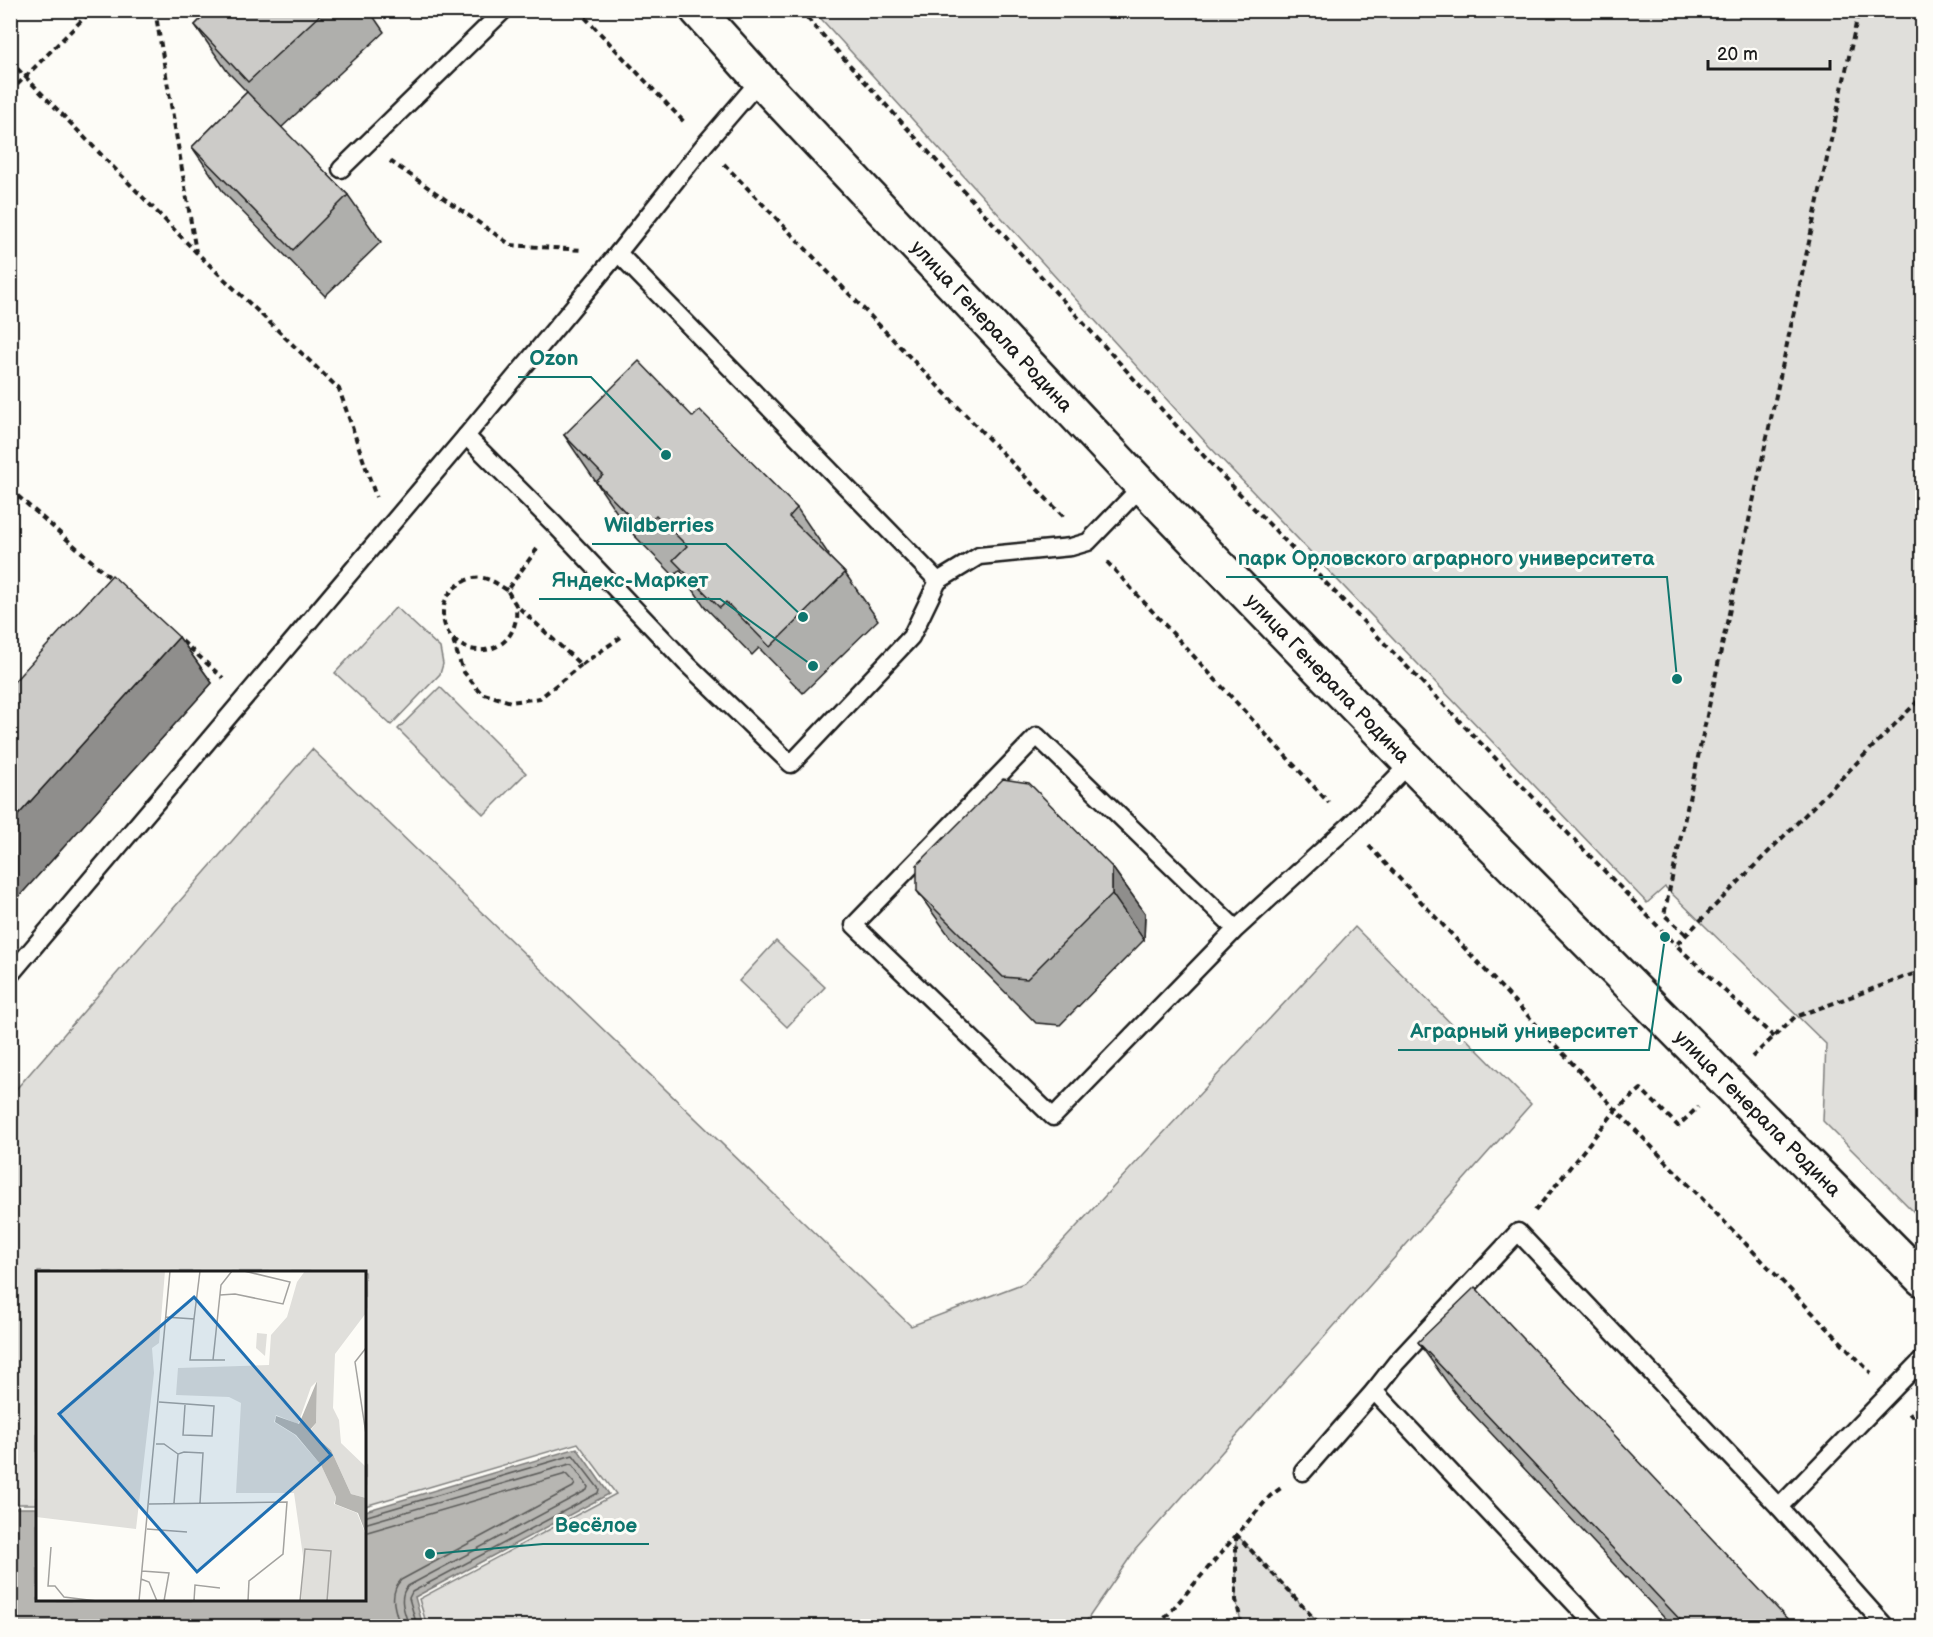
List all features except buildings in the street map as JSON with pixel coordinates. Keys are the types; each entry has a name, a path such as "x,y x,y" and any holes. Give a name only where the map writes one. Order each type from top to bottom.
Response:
{"main road":[{"name":"улица Генерала Родина","path":"697,10 1142,486 1410,763 1923,1279"}],"lane":[{"path":"341,169 504,10"},
{"path":"10,975 466,436 760,80"},
{"path":"618,253 938,581"},
{"path":"466,436 555,525 686,663 791,764 911,637 938,581 979,556 1071,547 1088,542 1142,486"},
{"path":"1236,928 1037,736 854,925 1053,1117 1236,928 1350,825 1410,763"},
{"path":"1303,1472 1396,1363 1518,1232 1779,1507 1885,1626"},
{"path":"1779,1507 1923,1360"},
{"path":"1374,1391 1596,1626"}],"path":[{"path":"10,92 92,10"},
{"path":"155,10 196,252"},
{"path":"578,10 1088,542 1616,1110 1923,1428"},
{"path":"800,10 1212,465 1676,945 1774,1037"},
{"path":"1686,934 1664,915 1859,10"},
{"path":"10,61 196,252 339,389 387,530"},
{"path":"364,146 399,167 511,245 618,253"},
{"path":"10,489 115,582"},
{"path":"507,590 555,525"},
{"path":"581,665 516,605 507,590 489,578 470,578 453,588 443,604 443,624 453,640 463,670 481,693 512,702 540,698 581,665 646,619"},
{"path":"453,640 470,650 489,650 506,640 515,623 516,605"},
{"path":"176,636 246,698"},
{"path":"1676,945 1923,697"},
{"path":"1158,1626 1270,1496 1303,1472"},
{"path":"1236,1534 1236,1600 1242,1626"},
{"path":"1236,1534 1321,1626"}],"shaded area":[{"path":"814,11 1922,11 1922,1220 1823,1121 1826,1044 1665,887 1647,903 1209,446"},
{"path":"396,607 440,648 443,664 440,674 391,725 335,673"},
{"path":"440,687 526,773 484,815 398,729"},
{"path":"312,749 911,1326 1024,1283 1355,927 1531,1104 1135,1550 1083,1626 427,1626 419,1599 616,1494 578,1443 366,1506 366,1271 36,1271 36,1504 11,1504 11,1095"},
{"path":"776,941 825,987 787,1027 739,981"},
{"path":"1236,1534 1321,1626 1242,1626 1236,1600"}],"water":[{"path":"577,1448 609,1494 415,1597 423,1626 11,1626 11,1508 36,1508 36,1601 366,1601 366,1511"}],"place":[{"name":"Ozon","path":"666,455"},
{"name":"Wildberries","path":"803,617"},
{"name":"Яндекс-Маркет","path":"813,666"},
{"name":"парк Орловского аграрного университета","path":"1677,679"},
{"name":"Аграрный университет","path":"1665,937"},
{"name":"Весёлое","path":"430,1554"}]}
